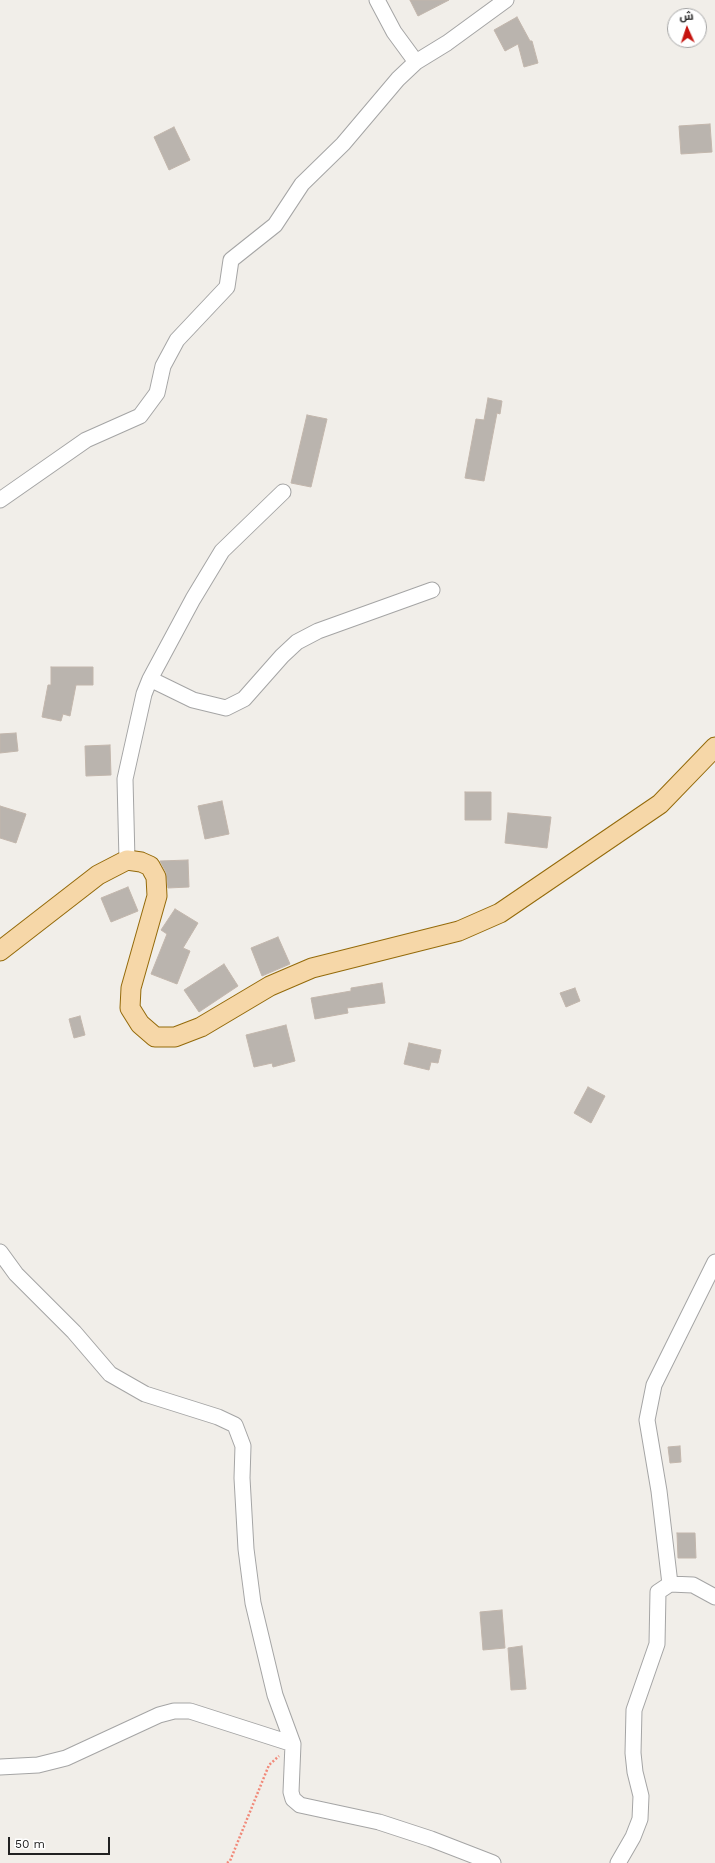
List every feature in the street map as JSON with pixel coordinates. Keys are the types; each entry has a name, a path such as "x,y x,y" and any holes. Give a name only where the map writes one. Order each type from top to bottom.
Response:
{"main road":[{"path":"0,952 98,875 127,860 142,862 150,866 156,877 157,896 131,988 130,1008 140,1024 155,1037 175,1037 201,1027 270,986 312,968 459,931 500,913 660,804 715,747"}],"street":[{"path":"377,0 394,32 416,62"},
{"path":"0,500 86,440 140,416 157,393 163,366 177,340 227,287 231,260 275,225 302,184 343,144 398,79 416,62 447,43 506,0"},
{"path":"127,860 125,779 144,694 150,678 193,599 222,551 283,492"},
{"path":"150,678 193,700 226,708 244,699 282,656 297,642 318,631 432,590"},
{"path":"0,1252 16,1274 74,1332 110,1374 145,1394 218,1417 234,1425 242,1446 242,1478 246,1549 253,1603 275,1695 293,1744 291,1792 293,1799 300,1805 379,1822 431,1839 493,1863"},
{"path":"670,1584 659,1491 647,1420 654,1385 715,1262"},
{"path":"618,1863 633,1837 640,1819 641,1796 635,1772 633,1753 634,1710 657,1644 658,1592 670,1584 693,1585 715,1597"},
{"path":"0,1767 38,1765 66,1758 159,1715 174,1711 190,1711 293,1744"}],"path":[{"path":"227,1863 230,1861 269,1765 293,1744"}],"building":[{"path":"410,0 449,0 418,16"},
{"path":"517,17 530,41 532,41 538,63 524,67 518,44 505,51 494,30"},
{"path":"710,124 712,152 681,154 679,126"},
{"path":"174,127 190,160 169,170 154,137"},
{"path":"488,398 502,401 500,414 497,413 484,481 465,478 476,419 484,420"},
{"path":"307,415 327,419 311,487 291,483"},
{"path":"51,667 93,667 93,685 76,685 70,716 63,714 61,721 42,717 48,685 51,685"},
{"path":"16,733 18,751 0,753 0,734"},
{"path":"110,745 111,775 86,776 85,746"},
{"path":"465,792 491,792 491,820 465,820"},
{"path":"222,801 229,834 205,839 198,806"},
{"path":"0,806 26,814 16,843 0,838"},
{"path":"508,813 551,817 547,848 505,843"},
{"path":"188,860 189,887 168,888 166,872 160,861"},
{"path":"128,887 138,911 111,922 101,898"},
{"path":"175,909 198,923 183,948 190,951 177,984 151,974 167,934 161,930"},
{"path":"278,937 290,964 262,976 251,948"},
{"path":"224,964 238,986 199,1012 184,990"},
{"path":"382,983 385,1003 347,1008 348,1013 315,1019 311,998 351,991 351,988"},
{"path":"575,988 580,1001 566,1007 560,993"},
{"path":"80,1016 85,1035 74,1038 69,1019"},
{"path":"286,1025 295,1061 273,1067 272,1063 254,1067 246,1035"},
{"path":"409,1043 441,1050 438,1063 431,1062 429,1070 404,1064"},
{"path":"588,1087 605,1096 591,1123 574,1113"},
{"path":"680,1446 681,1462 670,1463 668,1447"},
{"path":"677,1533 695,1533 696,1558 678,1558"},
{"path":"502,1610 505,1648 483,1650 480,1612"},
{"path":"522,1646 526,1689 511,1690 508,1648"}]}
